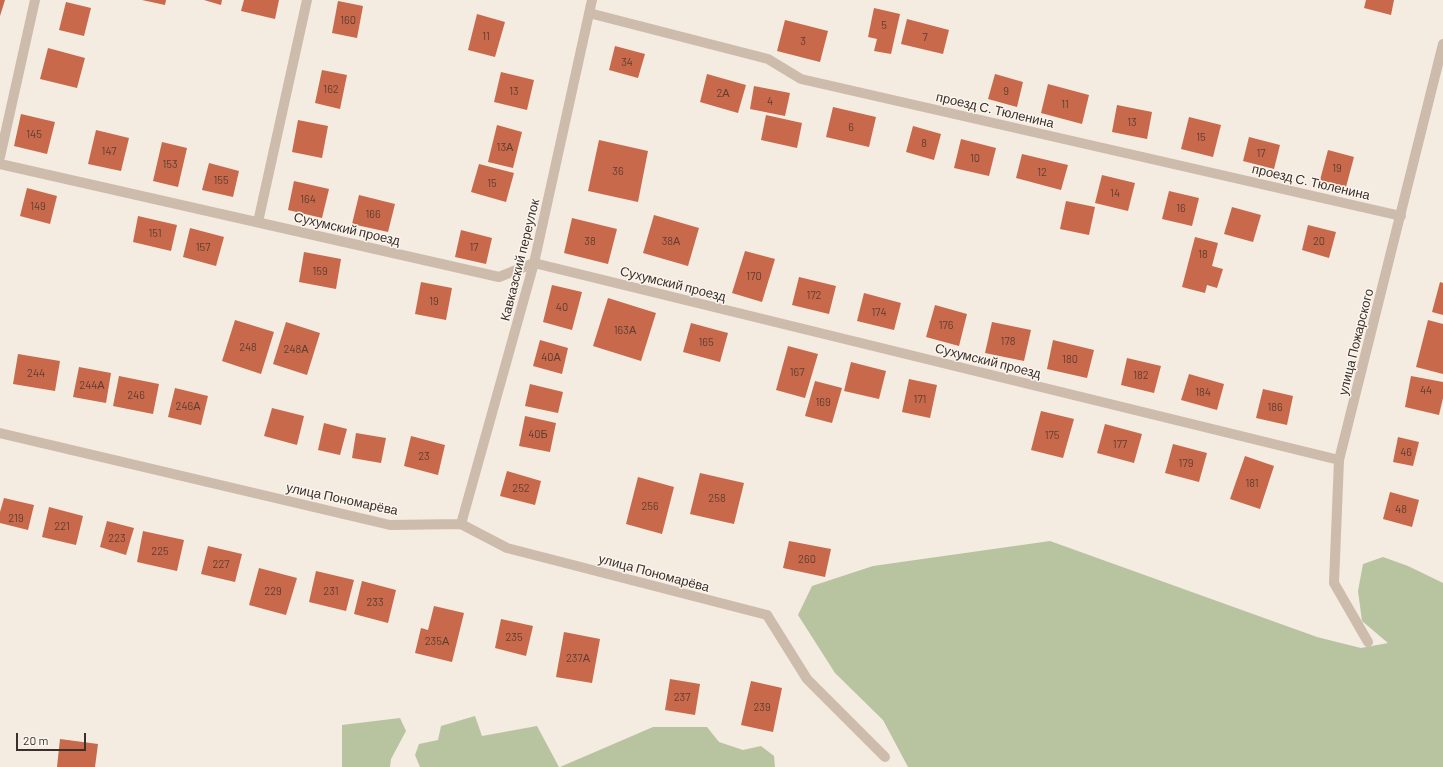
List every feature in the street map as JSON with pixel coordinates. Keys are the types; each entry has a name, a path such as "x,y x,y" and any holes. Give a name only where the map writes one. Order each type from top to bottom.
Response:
{"street":[{"path":"0,157 35,0"},
{"path":"258,222 308,0"},
{"name":"Кавказский переулок","path":"461,524 534,263 592,0"},
{"name":"проезд С. Тюленина","path":"590,13 768,59 802,79 1401,216"},
{"name":"улица Пожарского","path":"1368,642 1334,583 1339,460 1443,44"},
{"name":"Сухумский проезд","path":"0,164 499,277 534,263 1339,460"},
{"name":"улица Пономарёва","path":"0,433 390,525 461,524 507,548 767,615 807,679 885,757"}],"green space":[{"path":"1050,541 1317,637 1361,648 1388,643 1362,621 1358,591 1363,564 1383,557 1408,566 1443,583 1443,767 908,767 883,720 835,673 798,615 812,586 873,566"},
{"path":"475,716 482,736 537,726 559,767 420,767 415,755 419,744 438,740 441,726"},
{"path":"400,718 406,731 391,759 390,767 342,767 342,725"},
{"path":"653,727 707,727 719,742 743,750 761,746 774,756 775,767 560,767"}],"building":[{"path":"0,0 5,0 0,16"},
{"path":"142,0 166,0 165,5"},
{"path":"204,0 222,0 221,5"},
{"path":"244,0 279,0 275,19 241,11"},
{"path":"1366,0 1394,0 1391,15 1364,8"},
{"path":"338,1 363,6 357,38 332,33"},
{"path":"66,2 91,8 84,36 59,30"},
{"path":"874,8 900,14 891,54 874,51 877,39 868,37"},
{"path":"477,14 505,22 495,57 468,50"},
{"path":"907,19 949,30 943,54 901,44"},
{"path":"785,20 828,31 820,62 777,51"},
{"path":"615,46 645,54 638,78 609,70"},
{"path":"48,48 85,58 77,88 40,79"},
{"path":"322,70 347,75 340,109 315,103"},
{"path":"501,72 534,80 527,110 494,102"},
{"path":"707,74 746,85 738,113 700,102"},
{"path":"995,74 1023,82 1017,107 988,99"},
{"path":"1048,84 1089,95 1082,124 1041,113"},
{"path":"754,86 790,93 785,116 750,109"},
{"path":"1117,105 1152,112 1147,139 1112,132"},
{"path":"833,107 876,117 869,147 826,137"},
{"path":"21,114 55,122 47,154 14,146"},
{"path":"766,115 802,123 797,148 761,140"},
{"path":"1189,117 1221,125 1213,157 1181,149"},
{"path":"298,120 328,126 322,158 292,152"},
{"path":"497,125 522,132 513,168 488,162"},
{"path":"913,126 941,134 934,160 906,152"},
{"path":"96,130 129,138 121,171 88,164"},
{"path":"1249,137 1280,145 1274,169 1243,161"},
{"path":"961,139 996,148 989,176 954,168"},
{"path":"599,140 648,151 638,202 588,191"},
{"path":"162,142 187,148 178,187 153,181"},
{"path":"1328,150 1354,157 1346,187 1320,180"},
{"path":"1022,154 1068,165 1061,190 1016,178"},
{"path":"209,163 239,171 233,197 202,190"},
{"path":"479,164 514,173 506,202 471,192"},
{"path":"1102,175 1135,183 1128,211 1095,203"},
{"path":"294,181 329,189 322,218 288,210"},
{"path":"27,188 57,196 50,224 20,216"},
{"path":"1169,191 1199,198 1192,226 1162,219"},
{"path":"359,195 395,204 388,232 352,224"},
{"path":"1066,201 1095,207 1089,235 1060,229"},
{"path":"1232,207 1261,215 1253,242 1224,234"},
{"path":"654,215 699,228 688,266 643,253"},
{"path":"138,216 177,225 171,251 133,242"},
{"path":"572,218 617,229 608,264 564,253"},
{"path":"1308,225 1336,232 1329,258 1302,250"},
{"path":"190,228 224,237 216,266 183,257"},
{"path":"461,230 492,238 486,264 455,257"},
{"path":"1195,237 1218,243 1212,266 1223,269 1217,288 1207,285 1205,293 1182,287"},
{"path":"745,251 775,259 762,302 732,293"},
{"path":"304,252 341,259 336,289 299,282"},
{"path":"799,277 836,286 829,314 792,305"},
{"path":"421,282 452,288 446,320 415,314"},
{"path":"1440,282 1443,283 1443,315 1432,312"},
{"path":"552,285 582,292 572,330 543,322"},
{"path":"864,293 901,303 894,330 857,321"},
{"path":"608,298 656,313 641,361 593,346"},
{"path":"935,305 967,314 959,346 926,337"},
{"path":"235,320 274,332 261,374 222,361"},
{"path":"1428,320 1443,324 1443,374 1416,367"},
{"path":"286,322 320,333 307,375 273,364"},
{"path":"992,322 1031,330 1024,361 985,353"},
{"path":"691,323 728,333 720,362 683,352"},
{"path":"540,340 568,348 562,374 533,366"},
{"path":"1053,340 1094,350 1087,378 1047,369"},
{"path":"788,346 818,354 805,398 776,390"},
{"path":"18,354 60,361 55,391 13,384"},
{"path":"1127,358 1161,366 1154,393 1121,385"},
{"path":"851,362 886,371 879,399 844,391"},
{"path":"79,367 111,373 106,403 73,397"},
{"path":"1189,374 1224,384 1217,410 1181,400"},
{"path":"119,376 159,384 153,414 113,406"},
{"path":"1411,376 1443,382 1443,398 1439,415 1405,407"},
{"path":"909,379 937,385 930,418 902,412"},
{"path":"815,381 842,388 832,423 805,416"},
{"path":"530,384 563,392 558,413 525,406"},
{"path":"175,388 208,396 201,425 168,417"},
{"path":"1263,389 1293,396 1287,425 1256,418"},
{"path":"272,408 304,416 297,445 264,436"},
{"path":"1041,411 1074,419 1063,458 1031,450"},
{"path":"525,416 556,423 550,452 519,446"},
{"path":"324,423 347,429 340,455 318,450"},
{"path":"1105,424 1142,434 1134,463 1097,453"},
{"path":"356,433 386,438 381,463 352,458"},
{"path":"411,436 445,445 438,475 404,466"},
{"path":"1398,437 1419,442 1413,466 1393,462"},
{"path":"1173,444 1207,453 1199,482 1165,473"},
{"path":"1245,456 1274,466 1260,509 1230,499"},
{"path":"507,471 541,481 535,505 500,496"},
{"path":"700,473 744,483 734,524 690,514"},
{"path":"638,477 674,487 662,534 626,524"},
{"path":"1390,492 1419,500 1412,527 1383,519"},
{"path":"4,498 34,505 28,530 0,523 0,512"},
{"path":"49,507 83,516 76,545 42,537"},
{"path":"107,521 134,528 126,555 100,547"},
{"path":"143,531 184,540 177,571 137,562"},
{"path":"789,541 831,549 825,577 783,568"},
{"path":"208,546 242,554 235,582 201,574"},
{"path":"259,568 297,578 286,615 249,605"},
{"path":"316,571 354,580 346,611 309,602"},
{"path":"362,581 396,590 388,623 354,614"},
{"path":"434,606 464,613 452,662 415,653 421,628 428,630"},
{"path":"501,619 533,626 526,656 495,648"},
{"path":"564,632 600,639 592,683 556,677"},
{"path":"670,679 700,684 695,715 665,710"},
{"path":"751,681 782,688 773,732 741,725"},
{"path":"60,739 98,744 95,767 57,767"}]}
